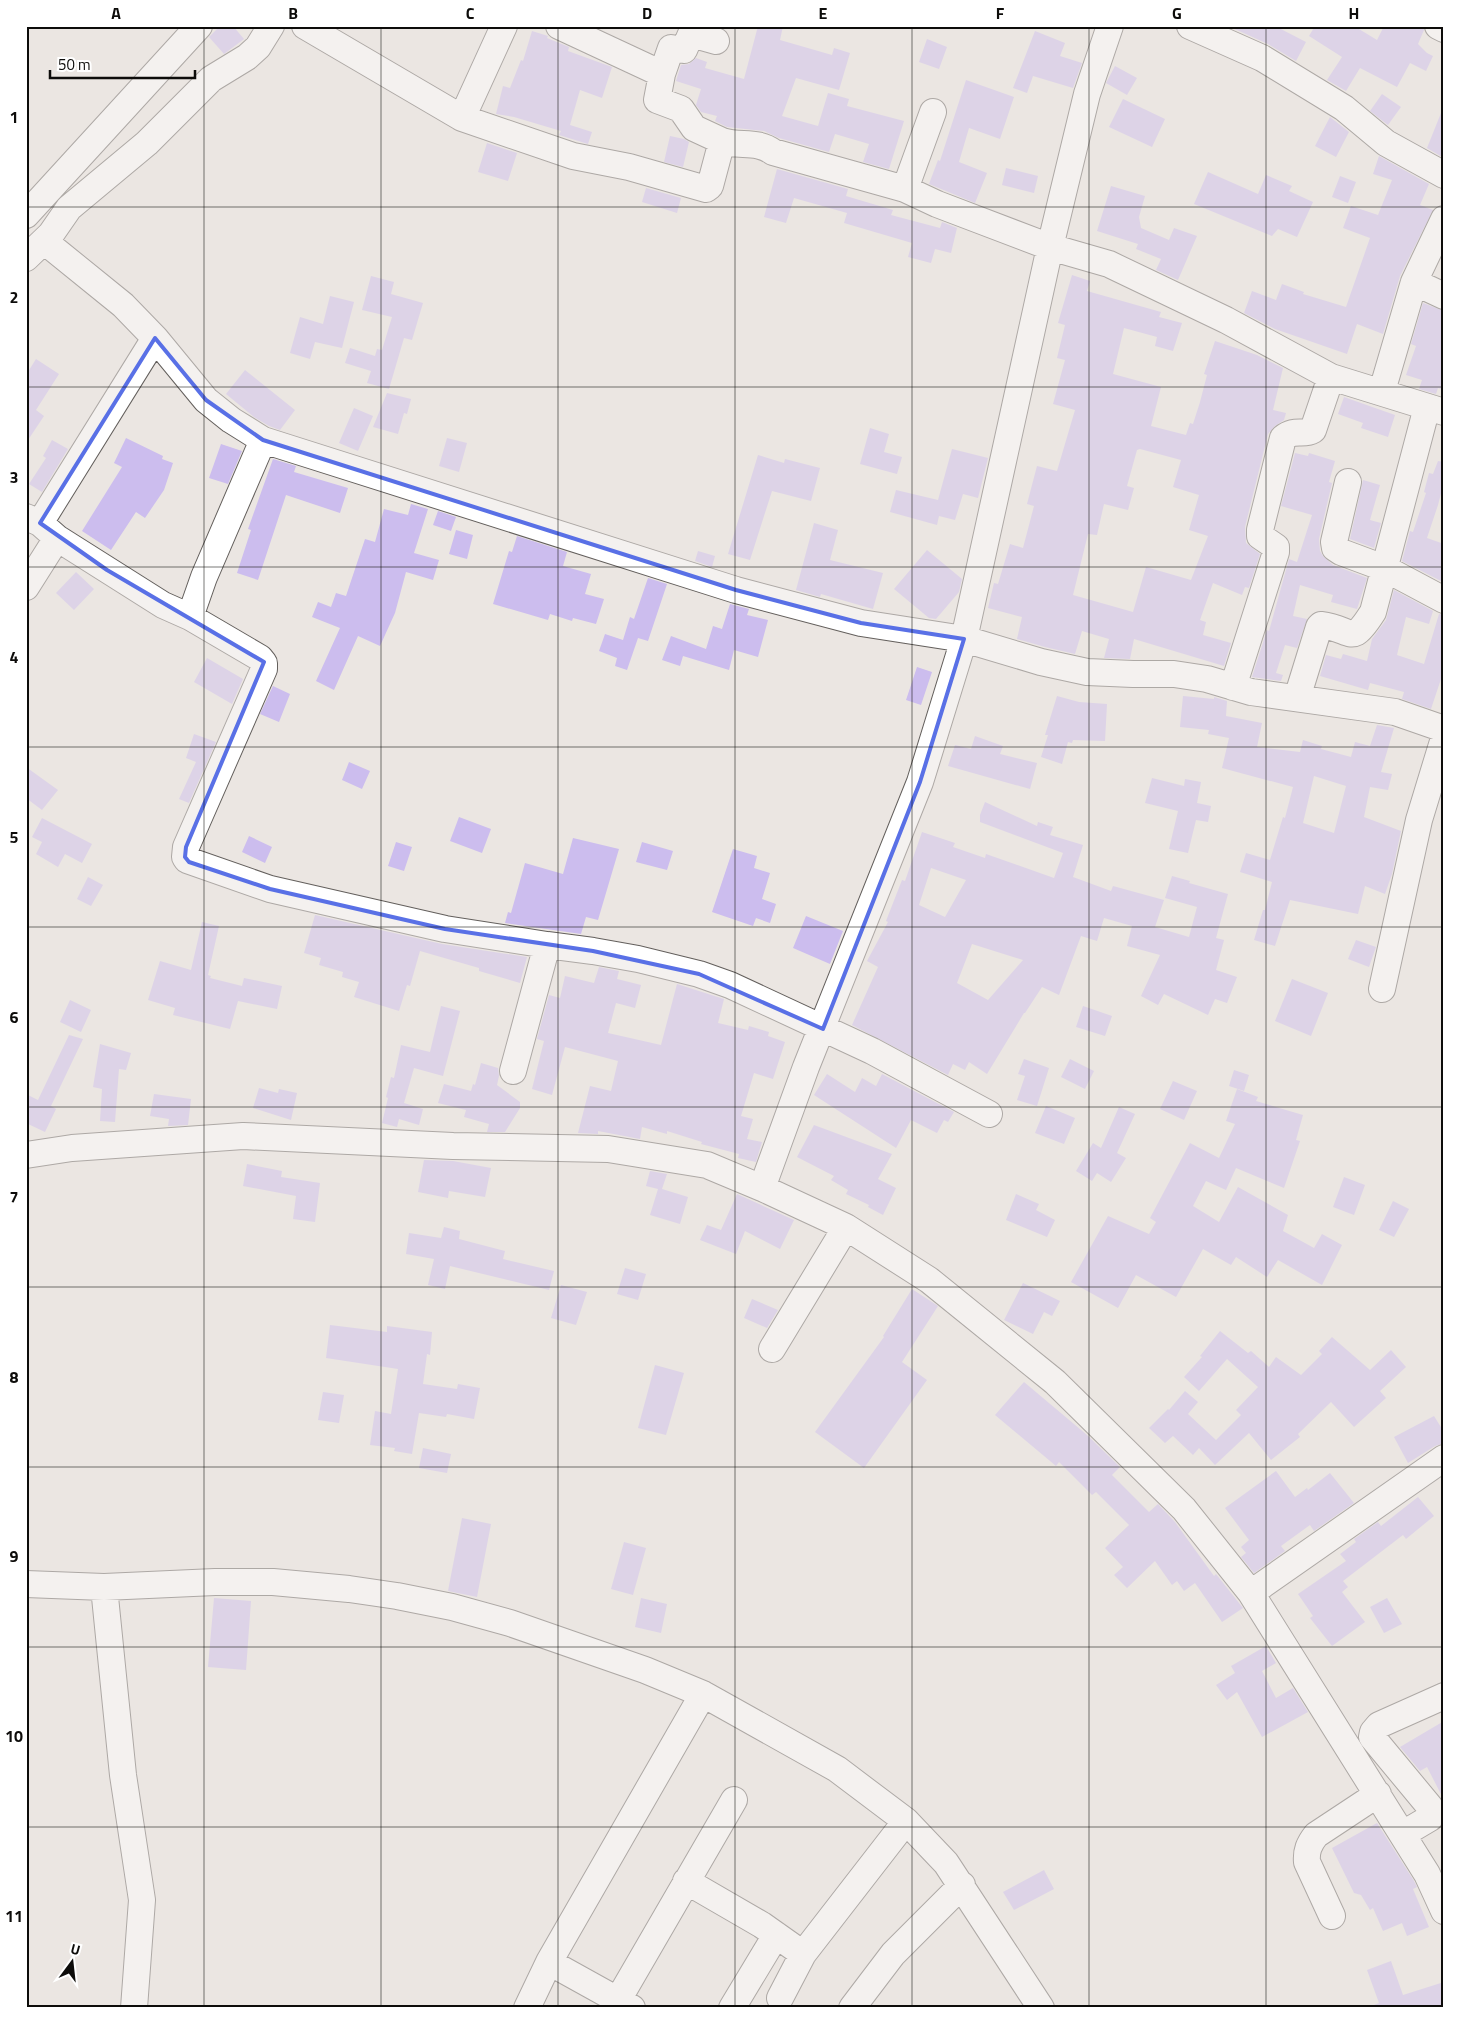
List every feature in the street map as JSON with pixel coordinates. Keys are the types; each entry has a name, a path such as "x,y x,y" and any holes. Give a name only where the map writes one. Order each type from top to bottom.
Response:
{"street":[{"path":"26,215 199,26"},
{"path":"271,26 258,46 247,57 211,79 147,143 70,208 35,250 123,305 155,338 206,400 231,420 263,440 736,590 861,623 964,639 1042,662 1087,672 1174,674 1207,679 1251,692 1395,712 1444,729"},
{"path":"305,26 462,118 573,156 630,167 706,189 710,186 722,141"},
{"path":"462,118 504,26"},
{"path":"559,26 662,74"},
{"path":"762,1188 806,1067 823,1029 920,782 964,639 1050,247 1087,94 1110,26"},
{"path":"1190,26 1262,58 1344,108 1386,143 1444,175"},
{"path":"1438,26 1444,29"},
{"path":"716,41 691,34 684,50 671,48 662,74 658,100 681,109 694,128 722,141 734,144 760,144 773,152 905,189 937,204 1050,247 1109,264 1226,320 1331,377 1382,391 1435,409 1384,568 1373,612 1361,630 1354,634 1329,626 1321,625 1319,627 1297,698"},
{"path":"905,189 933,112"},
{"path":"1382,391 1414,282 1444,219"},
{"path":"1414,282 1444,296"},
{"path":"26,587 41,526 155,338"},
{"path":"1233,687 1276,552 1276,547 1260,536 1260,530 1283,438 1296,431 1308,432 1313,430 1331,377"},
{"path":"190,617 204,577 263,440"},
{"path":"1348,482 1334,546 1341,552 1384,568 1444,600"},
{"path":"41,526 163,605 190,617 260,658 264,666 186,847 185,857 189,862 270,889 445,930 593,950 699,974 730,985 872,1051 989,1114"},
{"path":"1382,989 1419,820 1444,738"},
{"path":"513,1071 547,945"},
{"path":"26,1155 72,1148 243,1136 453,1146 608,1149 707,1165 846,1227 929,1280 1055,1382 1184,1509 1251,1593 1403,1834 1427,1874 1444,1911"},
{"path":"772,1349 846,1227"},
{"path":"1251,1593 1444,1458"},
{"path":"26,1584 104,1587 215,1582 273,1582 349,1589 397,1596 452,1607 510,1623 645,1670 704,1694 837,1769 906,1821 946,1863 962,1885 1041,2008"},
{"path":"104,1587 123,1775 142,1900 134,2008"},
{"path":"527,2008 549,1962 704,1694"},
{"path":"1403,1834 1430,1818 1430,1808 1372,1737 1373,1732 1379,1725 1444,1696"},
{"path":"1332,1916 1307,1862 1306,1853 1316,1835 1378,1794"},
{"path":"549,1962 625,2004 686,1881 734,1800"},
{"path":"752,1976 789,2003 803,1954 906,1821"},
{"path":"686,1881 776,1935 803,1954"},
{"path":"852,2008 893,1954 962,1885"},
{"path":"732,2008 776,1935"}],"highlighted area":[{"path":"155,338 206,400 263,440 736,590 861,623 964,639 920,782 823,1029 699,974 593,951 445,929 270,889 189,862 185,857 186,847 264,662 107,570 40,523"}],"building":[{"path":"220,26 233,26 244,39 224,54 209,37"},
{"path":"758,26 783,26 780,40 832,55 834,48 850,53 839,90 796,78 782,116 818,126 828,93 849,99 847,106 904,121 889,169 863,162 869,144 835,134 829,152 779,138 764,131 727,127 715,121 717,116 701,112 696,105 701,89 676,81 681,65 689,64 696,58 707,62 705,68 744,79"},
{"path":"1228,26 1275,26 1306,42 1296,61 1268,44"},
{"path":"1315,26 1354,26 1377,40 1384,26 1423,26 1424,30 1418,44 1433,56 1426,71 1410,63 1397,87 1360,68 1346,91 1327,80 1342,57 1309,36"},
{"path":"532,31 548,36 547,38 569,47 568,51 612,67 602,98 580,90 570,125 592,132 588,144 559,135 561,131 514,117 496,114 503,86 510,88 521,60 523,61"},
{"path":"1035,31 1065,43 1060,56 1082,63 1073,88 1033,76 1027,93 1013,88"},
{"path":"927,39 947,47 939,69 919,62"},
{"path":"1115,66 1137,78 1127,95 1106,83"},
{"path":"966,80 1014,97 1000,139 969,128 959,162 987,173 975,203 929,184 938,160 940,161"},
{"path":"1382,94 1401,107 1388,125 1370,111"},
{"path":"1123,99 1165,119 1152,147 1109,127"},
{"path":"1444,108 1444,158 1427,148"},
{"path":"1330,117 1349,132 1336,157 1315,146"},
{"path":"670,136 689,142 683,167 664,162"},
{"path":"487,143 517,153 508,181 478,172"},
{"path":"1379,156 1429,184 1420,205 1433,210 1400,276 1383,334 1357,324 1347,354 1275,329 1244,313 1252,291 1276,300 1282,284 1304,292 1303,294 1346,307 1370,238 1343,228 1351,206 1378,215 1392,180 1373,174"},
{"path":"1006,168 1038,176 1034,193 1002,185"},
{"path":"777,169 848,189 846,196 893,210 891,215 940,228 942,222 957,228 951,253 935,249 931,263 908,257 912,243 844,223 847,213 794,198 786,223 764,217"},
{"path":"1208,172 1258,194 1266,175 1292,186 1289,191 1313,202 1297,237 1278,229 1272,236 1194,204"},
{"path":"1340,176 1356,182 1348,203 1332,197"},
{"path":"1111,186 1145,196 1139,217 1141,228 1169,240 1174,228 1197,236 1178,280 1156,270 1161,259 1136,249 1138,244 1097,231"},
{"path":"646,188 681,198 677,213 642,202"},
{"path":"1072,275 1090,281 1087,291 1161,312 1159,317 1182,323 1173,351 1155,346 1157,337 1124,328 1113,374 1161,387 1151,426 1186,435 1190,423 1193,424 1200,402 1207,375 1204,374 1215,341 1257,355 1283,368 1273,410 1286,413 1284,420 1268,434 1245,527 1246,543 1260,554 1249,588 1245,587 1242,595 1213,583 1200,620 1206,622 1203,635 1231,643 1224,666 1134,639 1130,659 1104,658 1109,639 1082,631 1075,654 1045,647 1017,639 1022,617 988,608 994,583 998,584 1010,544 1023,548 1034,506 1027,504 1037,466 1057,471 1075,410 1053,404 1065,360 1057,358 1065,325 1058,323","holes":["1140,449 1181,460 1173,487 1199,495 1189,530 1208,536 1191,580 1146,567 1133,612 1073,595 1088,534 1097,535 1104,504 1128,510 1134,488 1127,486 1137,450"]},
{"path":"371,276 394,282 391,294 423,303 412,340 404,338 389,389 367,383 371,371 345,363 350,348 375,356 377,349 382,350 392,317 362,310"},
{"path":"330,296 354,302 342,348 315,342 310,359 290,353 300,317 323,324"},
{"path":"1423,303 1444,311 1444,390 1438,388 1436,394 1419,389 1422,380 1406,375 1416,346 1411,344"},
{"path":"36,359 59,374 36,410 44,416 26,443 26,375"},
{"path":"245,370 295,410 280,430 254,417 226,394"},
{"path":"387,393 411,399 407,414 404,413 398,434 373,427"},
{"path":"1344,397 1395,415 1388,437 1361,428 1363,423 1338,414"},
{"path":"354,408 373,416 358,451 339,443"},
{"path":"870,428 889,434 884,452 902,457 897,474 860,464"},
{"path":"126,438 163,456 162,459 173,463 164,490 145,518 136,512 111,550 82,531 122,467 114,463"},
{"path":"447,438 467,443 459,472 439,466"},
{"path":"52,440 68,449 42,492 29,484 46,458 43,456"},
{"path":"221,444 242,451 228,484 209,478"},
{"path":"952,449 988,458 978,498 963,494 955,520 939,516 937,525 890,512 896,490 938,500"},
{"path":"1295,453 1308,456 1309,453 1335,461 1329,482 1332,483 1319,539 1320,551 1333,565 1367,578 1357,609 1331,602 1333,595 1300,585 1293,616 1307,619 1297,648 1285,645 1276,673 1283,675 1281,681 1252,677 1267,630 1269,631 1289,559 1297,562 1312,515 1281,506"},
{"path":"758,455 784,463 785,459 820,468 811,501 772,491 750,560 728,554"},
{"path":"273,459 296,466 294,472 348,488 340,513 286,495 258,580 237,573 251,530 248,529"},
{"path":"1438,461 1444,462 1444,482 1427,538 1444,544 1443,582 1402,561 1410,531 1413,532 1426,493 1424,492 1429,473 1433,474"},
{"path":"1363,480 1380,485 1370,520 1381,523 1374,548 1350,539"},
{"path":"411,504 428,509 414,553 439,560 433,580 406,572 395,613 380,646 358,636 334,690 316,681 340,628 312,617 318,602 331,607 336,593 346,596 365,539 375,542 384,509 408,515"},
{"path":"438,511 456,517 451,531 433,525"},
{"path":"814,523 838,530 830,560 883,573 873,609 821,594 820,597 796,590"},
{"path":"456,530 473,535 467,559 449,554"},
{"path":"517,536 567,552 563,566 591,574 585,594 604,599 596,624 573,618 572,621 550,614 548,620 493,604 509,551 512,552"},
{"path":"927,550 962,579 959,592 936,619 929,618 894,589"},
{"path":"698,551 715,556 712,567 695,561"},
{"path":"76,572 94,589 74,610 56,593"},
{"path":"648,578 667,584 648,641 638,638 627,670 615,666 617,658 599,651 605,634 623,640 630,617 634,619"},
{"path":"1394,590 1433,611 1429,624 1406,617 1397,655 1424,664 1439,614 1444,615 1444,670 1431,709 1402,699 1404,692 1370,683 1368,690 1320,676 1326,655 1341,659 1343,654 1367,661 1372,639 1386,620"},
{"path":"730,604 749,609 747,615 768,620 758,657 734,650 729,670 683,656 680,666 662,660 671,636 706,649 713,626 722,629"},
{"path":"207,658 243,679 232,704 194,682"},
{"path":"917,667 932,672 921,705 906,700"},
{"path":"273,686 290,694 279,722 260,714"},
{"path":"1057,696 1079,702 1107,704 1105,741 1073,740 1072,743 1068,742 1062,764 1041,757 1048,735 1045,735"},
{"path":"1183,696 1214,699 1214,697 1227,701 1226,716 1262,723 1257,747 1300,752 1303,740 1322,746 1321,749 1351,757 1355,742 1370,746 1377,725 1394,728 1381,772 1392,774 1388,790 1370,787 1364,817 1401,831 1392,874 1385,894 1365,886 1358,914 1290,900 1275,946 1254,940 1263,910 1265,910 1272,882 1240,872 1246,853 1270,860 1283,817 1285,818 1293,787 1222,768 1229,738 1208,734 1209,730 1180,727","holes":["1314,776 1346,786 1334,833 1303,823"]},
{"path":"194,734 216,742 189,803 179,799 196,762 186,758"},
{"path":"975,736 1003,746 1000,754 1037,763 1030,789 948,766 955,745 971,749"},
{"path":"349,762 370,771 362,789 342,780"},
{"path":"26,767 58,790 42,810 26,798"},
{"path":"1152,778 1184,786 1185,779 1201,782 1197,803 1211,806 1208,822 1196,820 1188,853 1169,849 1178,811 1145,803"},
{"path":"985,802 1037,826 1038,822 1053,827 1050,835 1083,845 1073,877 1111,891 1113,886 1164,900 1155,927 1189,937 1197,907 1165,898 1172,876 1228,894 1216,938 1224,940 1216,970 1237,977 1227,1003 1215,999 1208,1015 1164,994 1158,1005 1141,996 1160,955 1127,946 1132,926 1104,918 1097,941 1081,936 1059,995 1042,987 987,1074 969,1062 965,1070 953,1064 948,1075 852,1025 878,967 867,961 888,922 886,921 902,880 905,881 922,832 955,843 953,847 985,858 986,854 1054,878 1063,853 980,822 980,815","holes":["931,868 966,880 945,917 919,905","972,944 1023,960 988,1000 957,983"]},
{"path":"459,817 491,829 482,853 450,841"},
{"path":"42,818 92,844 82,863 65,854 58,867 36,854 42,842 32,837"},
{"path":"249,836 272,847 265,863 242,852"},
{"path":"573,838 619,849 598,920 586,917 581,934 505,923 508,912 511,913 525,863 563,874"},
{"path":"396,842 412,847 404,871 388,866"},
{"path":"642,842 673,851 667,870 636,862"},
{"path":"733,849 757,856 754,868 770,873 762,899 776,904 770,923 756,918 753,926 712,912"},
{"path":"88,877 103,885 91,906 77,899"},
{"path":"315,915 442,944 527,957 520,983 479,971 479,968 420,951 410,986 407,985 399,1011 354,997 359,982 342,977 343,972 319,965 321,958 304,953"},
{"path":"806,916 843,931 830,964 793,948"},
{"path":"202,922 219,926 208,975 211,976 210,978 242,986 244,978 282,986 277,1009 238,1001 230,1029 173,1015 175,1008 148,1000 160,961 191,970"},
{"path":"1356,940 1376,947 1369,967 1348,959"},
{"path":"599,967 619,971 617,979 641,985 635,1008 616,1003 608,1033 661,1045 677,984 724,999 718,1023 748,1030 749,1026 769,1032 768,1036 785,1042 773,1079 754,1073 741,1116 753,1119 747,1139 762,1142 756,1162 738,1158 739,1154 701,1144 702,1142 667,1131 667,1134 642,1127 640,1139 598,1131 598,1134 578,1133 590,1086 611,1091 618,1061 565,1047 552,1095 532,1089 544,1041 537,1039 549,995 560,998 565,976 594,983"},
{"path":"1292,979 1328,993 1311,1036 1275,1021"},
{"path":"70,1000 91,1010 81,1032 60,1022"},
{"path":"441,1006 460,1011 443,1076 414,1068 404,1103 423,1109 419,1125 399,1119 397,1127 382,1123 388,1098 386,1097 391,1077 394,1078 401,1045 430,1052"},
{"path":"1083,1006 1112,1016 1105,1036 1076,1027"},
{"path":"69,1035 83,1039 51,1106 56,1109 45,1132 26,1123 26,1094 38,1100"},
{"path":"100,1044 131,1053 126,1070 119,1069 115,1122 100,1121 102,1089 93,1087"},
{"path":"1024,1059 1049,1068 1037,1106 1017,1100 1025,1076 1018,1074"},
{"path":"1070,1059 1094,1071 1085,1089 1061,1077"},
{"path":"481,1063 498,1068 497,1085 520,1102 520,1108 505,1132 487,1132 489,1124 464,1117 466,1110 438,1103 444,1084 471,1091 473,1084 475,1085"},
{"path":"1234,1070 1249,1075 1244,1091 1229,1086"},
{"path":"827,1074 855,1092 862,1078 876,1086 882,1074 954,1112 948,1122 944,1120 937,1133 911,1120 896,1148 814,1095"},
{"path":"1173,1081 1197,1091 1184,1120 1160,1109"},
{"path":"259,1088 278,1093 279,1089 297,1093 291,1120 253,1108"},
{"path":"1237,1089 1258,1097 1256,1101 1303,1115 1296,1140 1300,1141 1284,1188 1236,1168 1226,1190 1206,1181 1193,1206 1219,1222 1238,1187 1288,1215 1283,1231 1314,1248 1322,1234 1342,1245 1322,1285 1278,1260 1267,1277 1236,1257 1231,1265 1203,1249 1176,1297 1136,1275 1118,1308 1071,1282 1108,1216 1149,1234 1156,1222 1150,1218 1190,1143 1219,1158 1235,1124 1226,1121"},
{"path":"154,1094 191,1099 188,1125 168,1126 169,1119 150,1116"},
{"path":"1046,1106 1075,1118 1064,1144 1035,1133"},
{"path":"1119,1107 1135,1114 1117,1153 1126,1158 1111,1182 1097,1173 1092,1181 1076,1171 1093,1143 1101,1148"},
{"path":"814,1125 892,1154 878,1179 896,1188 883,1215 868,1207 869,1205 846,1194 848,1190 831,1180 834,1176 797,1157"},
{"path":"424,1160 453,1161 491,1168 485,1197 449,1191 448,1198 418,1192"},
{"path":"247,1164 282,1171 281,1177 320,1183 315,1222 293,1219 296,1196 243,1186"},
{"path":"650,1171 667,1174 662,1189 688,1197 680,1224 650,1215 658,1189 646,1186"},
{"path":"1344,1177 1365,1185 1354,1215 1333,1207"},
{"path":"737,1194 794,1220 780,1249 745,1231 736,1254 700,1240 707,1225 721,1230"},
{"path":"1016,1194 1039,1204 1036,1210 1055,1220 1047,1237 1006,1220"},
{"path":"1393,1201 1409,1209 1394,1237 1379,1230"},
{"path":"444,1227 460,1231 459,1239 505,1251 503,1259 554,1271 549,1290 450,1266 445,1289 428,1285 434,1259 406,1254 409,1233 441,1238"},
{"path":"625,1268 646,1274 638,1300 617,1294"},
{"path":"1023,1283 1060,1301 1052,1316 1044,1312 1033,1334 1004,1320"},
{"path":"561,1285 587,1292 576,1325 551,1318"},
{"path":"912,1289 938,1306 902,1362 927,1380 864,1468 815,1432 884,1337"},
{"path":"752,1299 778,1310 767,1328 744,1318"},
{"path":"330,1325 387,1332 387,1326 432,1332 430,1355 427,1354 423,1384 457,1389 458,1384 480,1388 474,1419 447,1414 446,1417 419,1413 412,1454 394,1451 395,1448 370,1445 375,1411 391,1414 398,1369 326,1358"},
{"path":"1220,1331 1248,1353 1251,1351 1269,1367 1276,1357 1301,1375 1322,1354 1319,1351 1332,1337 1370,1370 1391,1350 1406,1367 1380,1391 1386,1398 1354,1427 1331,1402 1298,1434 1300,1437 1271,1460 1249,1433 1215,1465 1199,1448 1193,1455 1173,1436 1165,1443 1149,1428 1169,1410 1185,1391 1198,1402 1188,1414 1216,1440 1241,1415 1236,1410 1258,1387 1227,1359 1199,1391 1184,1377 1202,1357 1200,1356"},
{"path":"655,1365 684,1373 666,1435 638,1428"},
{"path":"1024,1382 1087,1435 1120,1467 1112,1475 1149,1512 1158,1504 1175,1522 1214,1576 1216,1574 1243,1608 1222,1622 1195,1583 1184,1591 1177,1581 1172,1585 1155,1561 1127,1588 1114,1575 1123,1567 1105,1548 1129,1525 1096,1492 1092,1495 1059,1462 1056,1466 995,1415"},
{"path":"323,1392 344,1395 339,1423 318,1420"},
{"path":"1434,1416 1444,1432 1444,1443 1435,1446 1408,1463 1394,1437"},
{"path":"423,1448 451,1454 447,1473 419,1468"},
{"path":"1276,1471 1295,1497 1307,1488 1308,1490 1330,1473 1354,1503 1314,1531 1310,1525 1281,1546 1285,1551 1254,1573 1241,1557 1246,1553 1241,1547 1249,1540 1225,1508"},
{"path":"1418,1497 1434,1516 1406,1539 1403,1535 1343,1581 1348,1587 1342,1592 1365,1622 1332,1646 1310,1618 1313,1616 1298,1594 1346,1561 1340,1554 1356,1542 1354,1539 1378,1522 1381,1526"},
{"path":"462,1518 491,1524 477,1597 448,1591"},
{"path":"624,1542 646,1548 633,1595 611,1589"},
{"path":"214,1598 251,1601 246,1670 208,1667"},
{"path":"641,1598 667,1604 661,1633 635,1627"},
{"path":"1387,1598 1402,1624 1384,1633 1370,1607"},
{"path":"1266,1646 1276,1663 1262,1671 1276,1698 1293,1688 1308,1712 1262,1737 1237,1692 1227,1700 1216,1685 1235,1673 1231,1666"},
{"path":"1444,1721 1444,1800 1427,1767 1420,1771 1400,1747"},
{"path":"1377,1823 1417,1887 1413,1889 1429,1927 1407,1936 1402,1923 1383,1931 1373,1908 1370,1910 1361,1895 1354,1893 1332,1848"},
{"path":"1044,1870 1054,1889 1014,1910 1003,1892"},
{"path":"1391,1961 1403,1995 1444,1982 1444,2008 1374,2008 1374,2005 1379,2003 1367,1970"}]}
